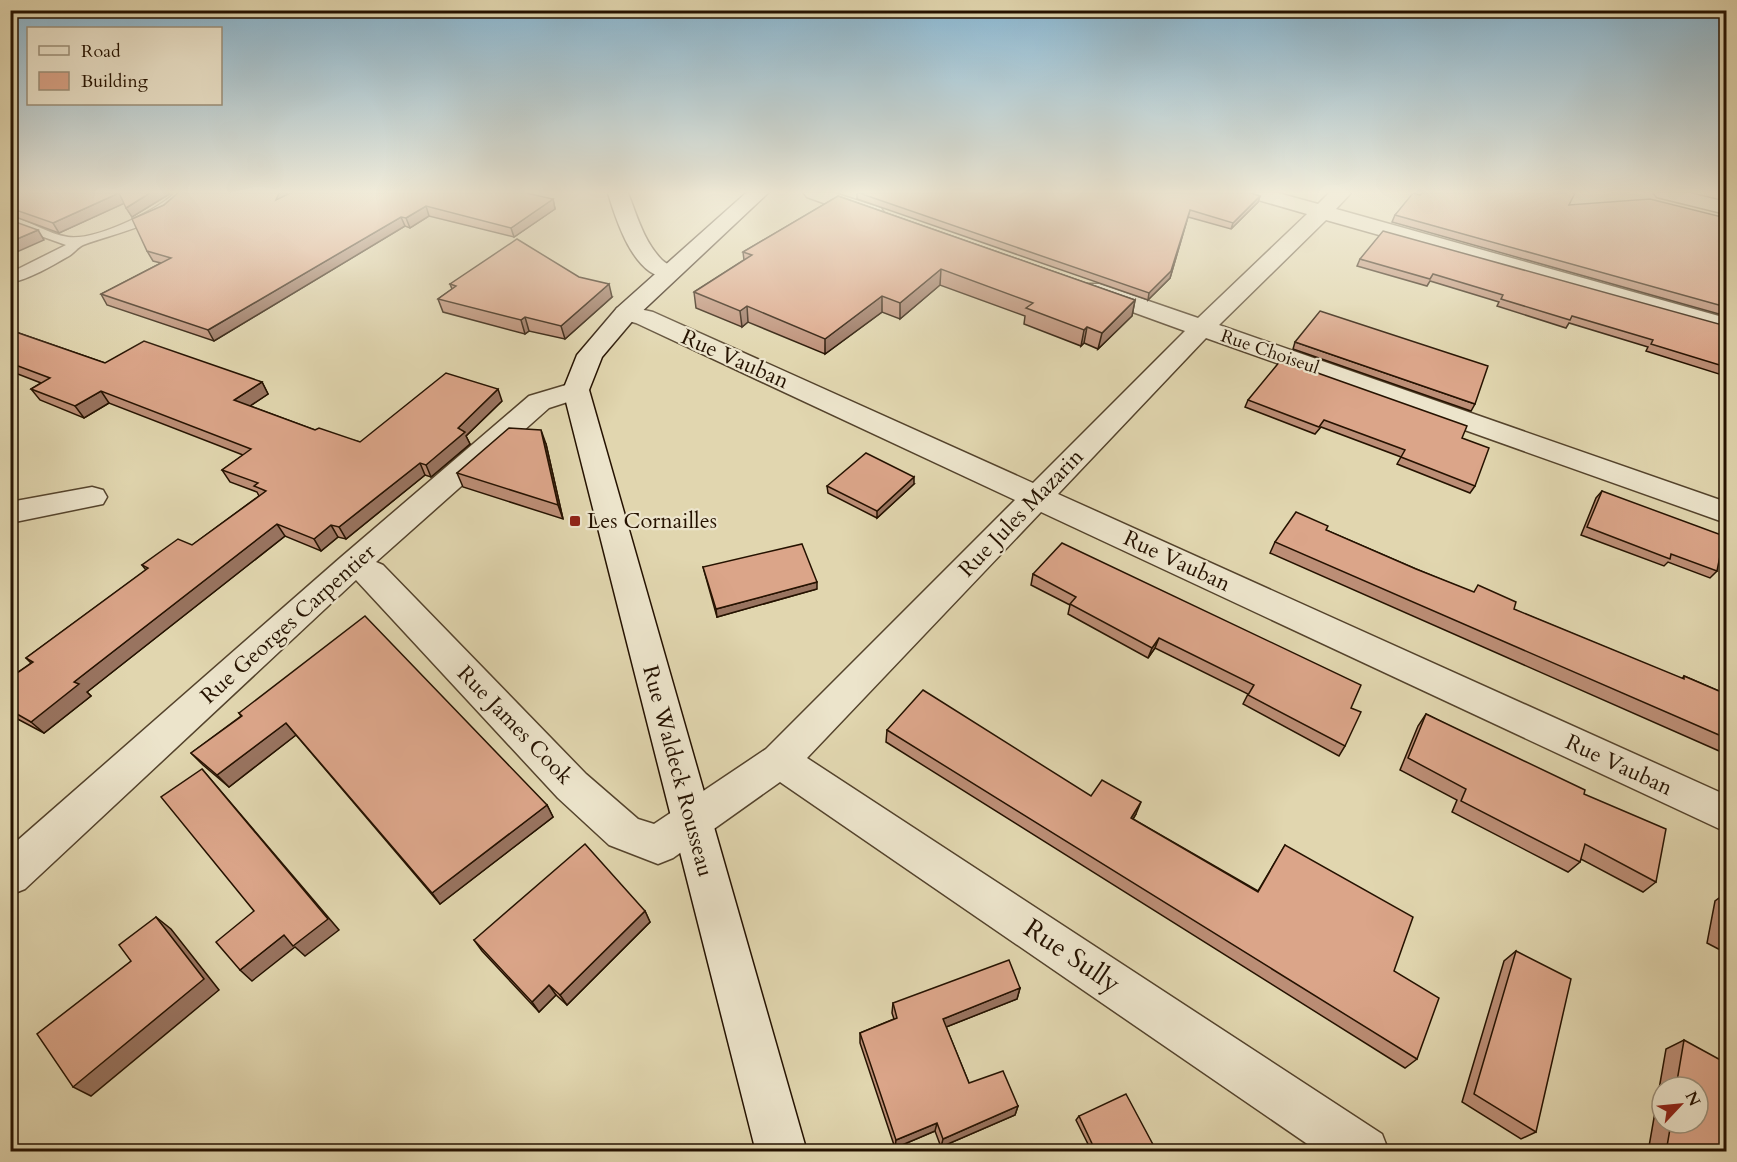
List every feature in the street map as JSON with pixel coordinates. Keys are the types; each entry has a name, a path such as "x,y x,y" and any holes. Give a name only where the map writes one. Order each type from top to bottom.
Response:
{"street":[{"path":"642,247 655,267 670,272"},
{"path":"576,390 590,355 626,313 698,247"},
{"name":"Rue Jules Mazarin","path":"693,823 717,802 780,761 1202,328 1285,247"},
{"path":"1475,247 1726,326"},
{"name":"Rue Choiseul","path":"1068,281 1726,513"},
{"name":"Rue Vauban","path":"626,313 644,317 1726,814"},
{"name":"Rue Georges Carpentier","path":"10,875 351,566 538,402 576,390"},
{"name":"Rue Waldeck Rousseau","path":"576,390 782,1152"},
{"path":"10,513 92,497"},
{"name":"Rue James Cook","path":"351,566 371,573 572,786 624,832 658,845 693,823"},
{"name":"Rue Sully","path":"780,761 1364,1152"}],"lane":[{"path":"10,279 72,247"}],"building":[{"path":"145,247 349,247 208,330 101,294 171,258 147,251"},
{"path":"505,247 530,247 579,277 609,284 561,326 525,317 521,320 438,299 456,286 450,284"},
{"path":"751,247 984,247 1135,300 1102,333 1087,327 1084,330 1026,308 1033,303 941,269 900,303 882,296 825,339 747,306 740,311 694,292 752,255 743,252"},
{"path":"1016,247 1178,247 1171,271 1149,293"},
{"path":"1370,247 1442,247 1726,326 1726,367 1651,344 1653,340 1572,316 1570,320 1501,299 1503,295 1433,274 1430,279 1360,259"},
{"path":"1511,247 1726,247 1726,307"},
{"path":"1320,311 1488,366 1475,404 1295,342"},
{"path":"10,330 105,363 144,341 262,382 234,400 315,430 319,428 360,442 446,373 498,389 458,428 465,432 426,465 420,463 339,527 331,525 314,539 277,524 74,682 79,684 31,722 10,710 10,678 33,662 26,658 148,568 142,565 178,539 192,545 266,491 254,486 258,483 222,470 251,449 101,391 75,406 31,389 50,378 10,363"},
{"path":"1281,360 1467,426 1462,438 1489,448 1475,486 1401,457 1405,450 1324,420 1319,427 1248,400"},
{"path":"509,428 541,430 558,505 457,473"},
{"path":"866,453 914,477 877,511 827,486"},
{"path":"1602,491 1724,536 1717,571 1671,554 1670,559 1587,527"},
{"path":"1296,512 1328,526 1326,530 1416,569 1474,592 1478,585 1516,602 1514,609 1726,694 1726,738 1275,542"},
{"path":"1062,543 1361,685 1351,708 1361,712 1345,746 1248,695 1254,685 1159,638 1152,648 1070,604 1076,597 1033,574"},
{"path":"802,544 817,582 716,609 703,567"},
{"path":"365,616 547,805 432,893 286,723 217,775 191,753 242,716 239,713"},
{"path":"923,690 1091,796 1102,780 1141,802 1131,818 1258,892 1285,845 1413,917 1394,971 1439,998 1417,1059 887,730"},
{"path":"1426,714 1585,790 1584,794 1666,829 1656,882 1585,844 1580,862 1461,801 1466,789 1408,758"},
{"path":"202,769 328,919 293,946 284,935 240,970 216,942 254,911 161,797"},
{"path":"585,844 645,911 560,995 549,985 532,1002 474,940"},
{"path":"156,917 204,979 73,1087 37,1034 131,961 119,945"},
{"path":"1516,951 1571,979 1536,1132 1474,1094"},
{"path":"1009,960 1020,988 943,1019 969,1083 1003,1071 1018,1106 943,1139 937,1123 896,1140 860,1033 897,1018 893,1003"},
{"path":"1684,1040 1726,1063 1726,1152 1666,1152 1669,1135 1710,1135 1710,1075 1678,1075"},
{"path":"1126,1094 1157,1152 1096,1152 1079,1116"}],"place":[{"name":"Les Cornailles","path":"575,521"}]}
